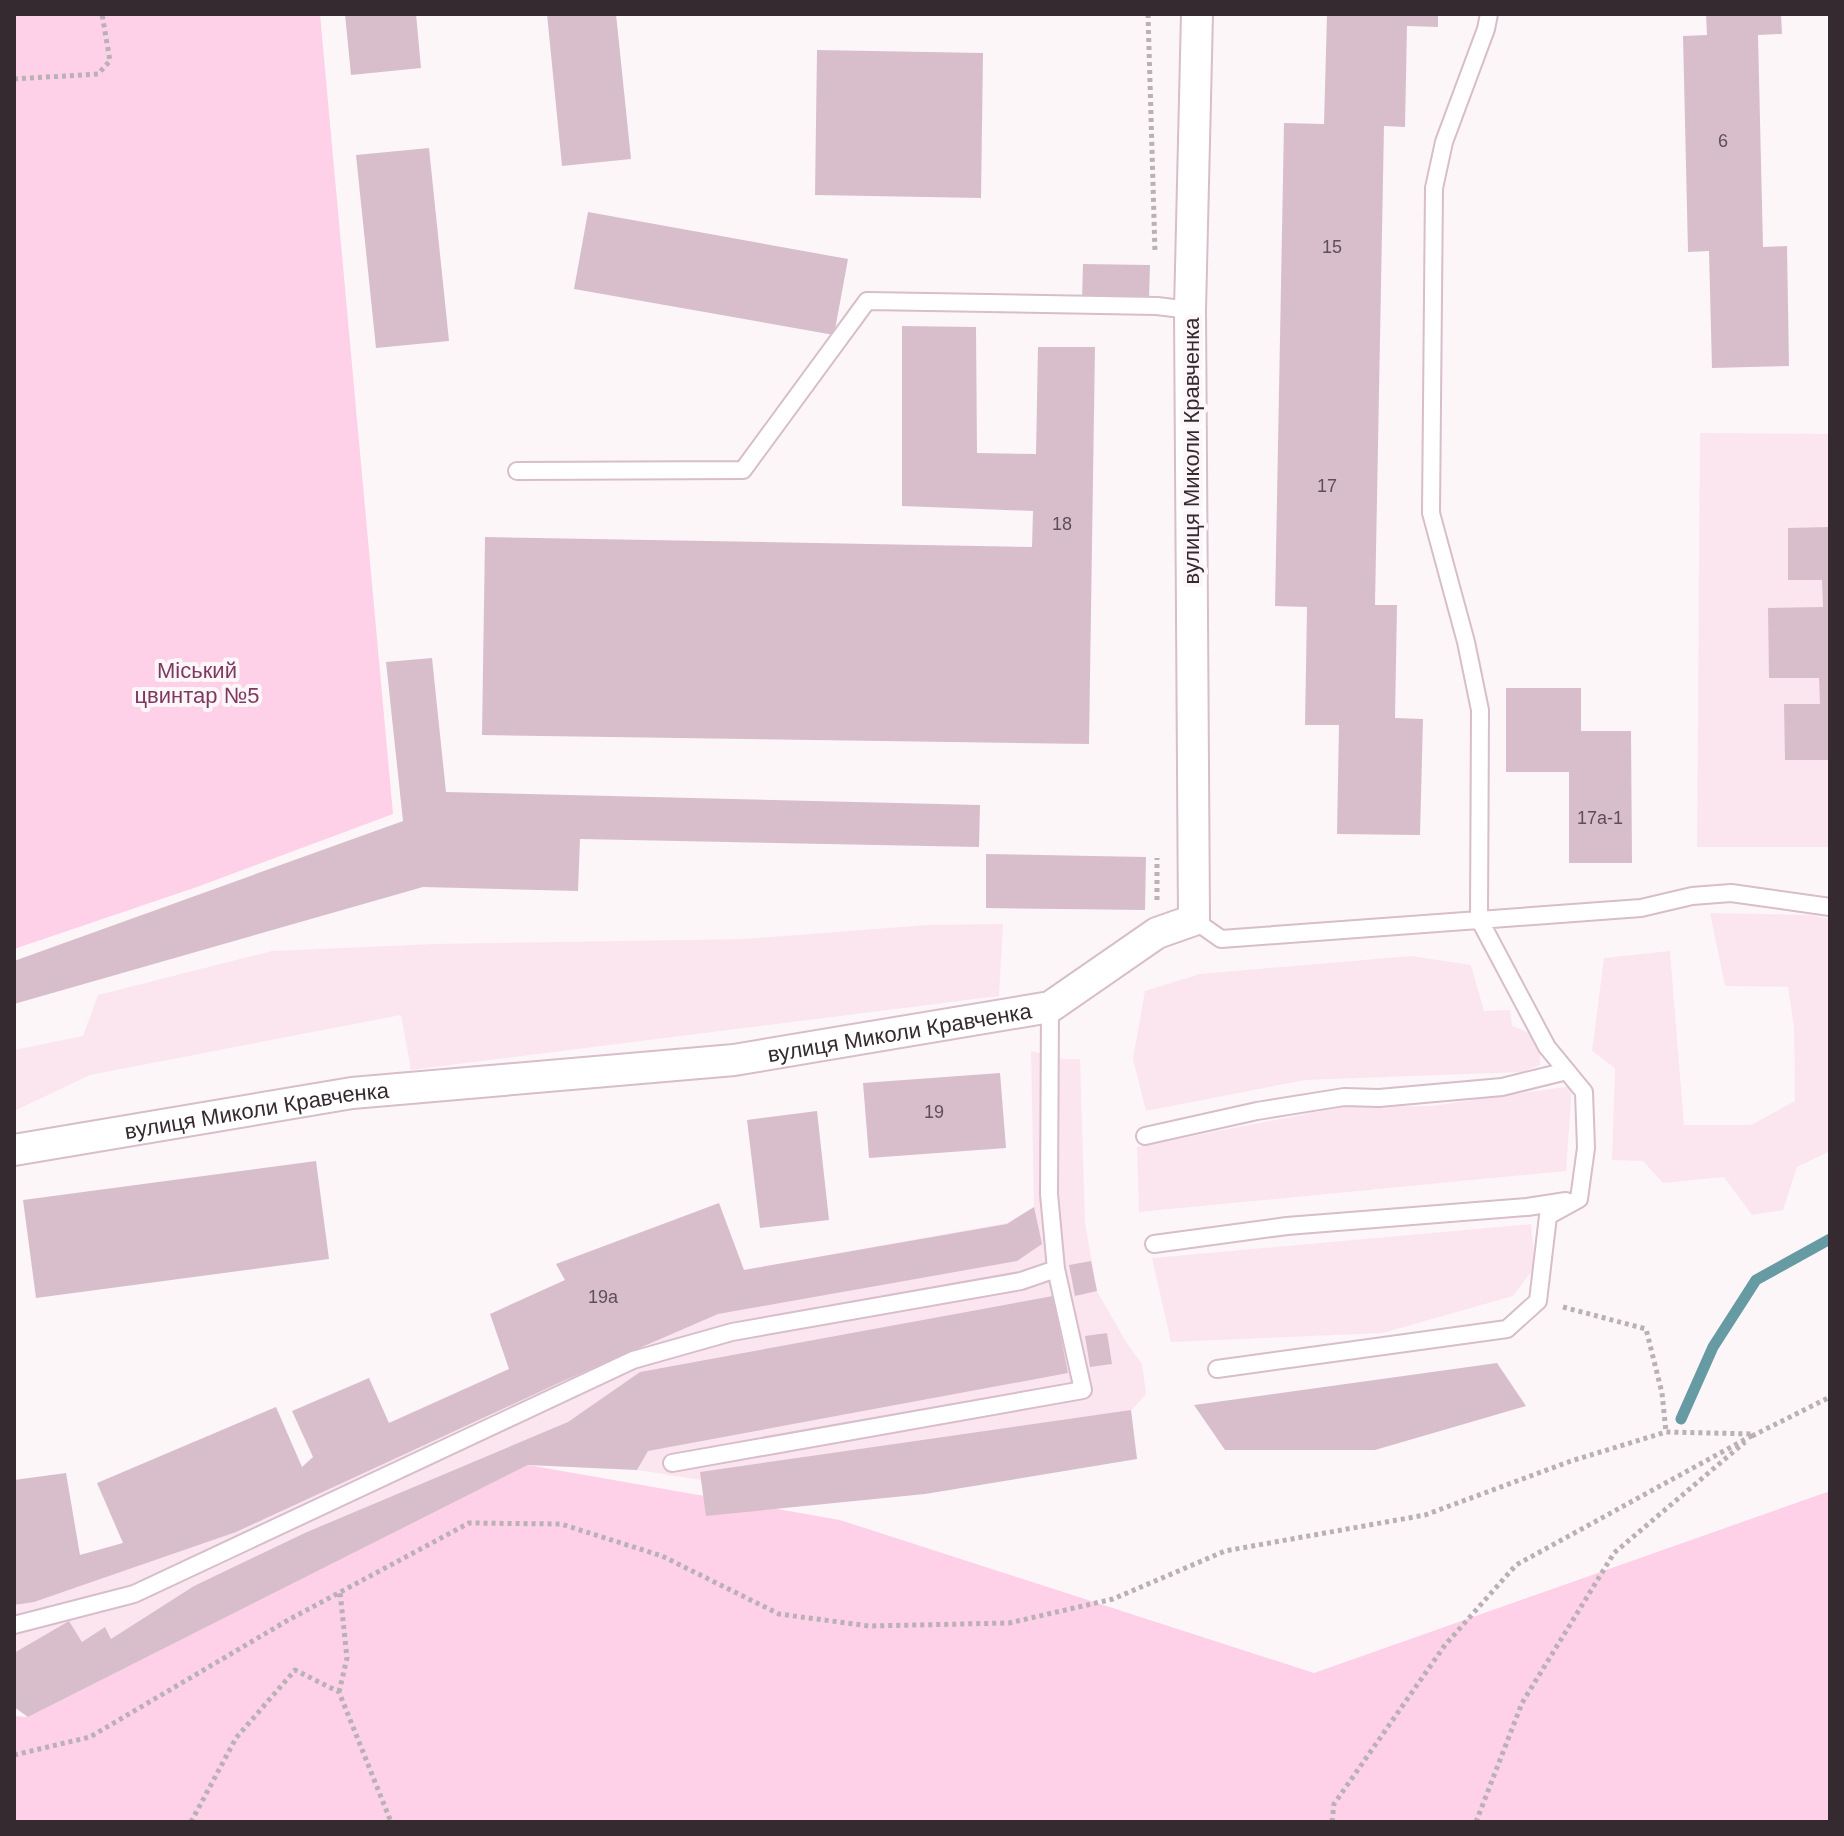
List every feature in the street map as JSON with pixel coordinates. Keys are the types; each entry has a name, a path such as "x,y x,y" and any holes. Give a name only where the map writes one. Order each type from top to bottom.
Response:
{"street":[{"name":"вулиця Миколи Кравченка","path":"14,1150 352,1093 734,1060 1050,1007 1157,933 1194,920 1190,310 1197,14"}],"lane":[{"path":"1489,14 1444,142 1434,188 1431,513 1466,642 1480,710 1479,919 1547,1047 1584,1092 1586,1148 1579,1199"},
{"path":"517,471 743,470 867,301 1157,306 1190,310"},
{"path":"1194,920 1221,939 1641,908 1692,896 1731,893 1830,907"},
{"path":"672,1463 1083,1390 1056,1269 1049,1194 1050,1007"},
{"path":"1145,1136 1257,1111 1344,1097 1379,1098 1502,1087 1567,1071"},
{"path":"1154,1244 1287,1226 1527,1207 1579,1199"},
{"path":"1217,1369 1507,1329 1538,1301 1548,1216 1579,1199"},
{"path":"14,1625 134,1594 633,1360 732,1332 1021,1281 1056,1269"}],"path":[{"path":"14,79 98,74 110,61 102,14"},
{"path":"1538,1301 1646,1329 1662,1393 1666,1432"},
{"path":"1332,1822 1334,1804 1445,1645 1516,1565 1754,1434 1830,1397"},
{"path":"14,1755 90,1737 340,1592 469,1523 561,1524 662,1556 779,1614 869,1626 1009,1623 1113,1599 1225,1551 1425,1515 1571,1461 1666,1432 1754,1434"},
{"path":"1476,1822 1522,1703 1614,1553 1754,1434"},
{"path":"340,1592 347,1658 339,1692 391,1822"},
{"path":"191,1822 236,1738 295,1670 339,1692"}],"shaded area":[{"path":"1700,433 1830,434 1830,847 1697,847"},
{"path":"1710,913 1812,915 1830,919 1830,1151 1797,1167 1783,1210 1752,1215 1724,1177 1663,1183 1643,1161 1612,1160 1615,1068 1592,1051 1604,958 1670,951 1684,1125 1751,1125 1795,1101 1794,1026 1788,987 1725,986"},
{"path":"1003,924 999,996 411,1070 401,1015 90,1075 14,1111 14,1050 83,1036 98,995 272,951 433,944 746,939 926,925"},
{"path":"1411,956 1471,965 1484,1011 1510,1010 1512,1026 1540,1037 1540,1065 1523,1072 1305,1080 1146,1111 1133,1059 1145,991 1200,974"},
{"path":"1031,1051 1063,1059 1080,1059 1085,1223 1097,1291 1142,1364 1146,1394 1131,1411 1137,1459 944,1489 706,1516 701,1480 637,1470 527,1465 28,1717 14,1707 14,1562 80,1555 123,1543 302,1467 313,1457 509,1369 744,1270 1007,1223 1034,1207"},
{"path":"1572,1086 1566,1171 1139,1212 1137,1147 1341,1107 1431,1106"},
{"path":"1531,1224 1535,1267 1513,1296 1383,1333 1171,1342 1152,1258"}],"green space":[{"name":"Міський цвинтар №5","path":"14,14 320,14 393,814 197,887 14,949"},
{"path":"528,1465 840,1520 1314,1673 1830,1491 1830,1822 14,1822 14,1716 28,1717"}],"building":[{"path":"345,14 416,14 421,68 351,75"},
{"path":"547,14 616,14 631,159 562,166"},
{"path":"1327,14 1438,14 1438,27 1407,26 1405,127 1384,126 1375,605 1397,605 1395,718 1423,719 1420,835 1337,834 1339,725 1305,725 1307,607 1275,606 1284,123 1324,124"},
{"path":"1706,14 1781,14 1782,34 1758,35 1763,247 1787,246 1789,366 1712,368 1709,251 1688,252 1683,36 1707,35"},
{"path":"817,50 983,53 981,198 815,195"},
{"path":"429,148 449,341 376,348 356,155"},
{"path":"588,212 848,259 834,335 574,289"},
{"path":"1083,264 1150,265 1149,299 1082,299"},
{"path":"902,326 976,327 977,453 1036,454 1038,347 1095,347 1089,744 482,735 485,537 1032,547 1033,511 902,506"},
{"path":"1830,527 1830,760 1785,760 1784,704 1820,704 1819,678 1769,678 1768,608 1823,607 1822,580 1788,580 1788,528"},
{"path":"432,658 446,792 980,805 979,847 580,839 578,891 423,887 14,1004 14,961 403,821 386,662"},
{"path":"1506,688 1581,688 1581,731 1631,731 1632,863 1569,863 1569,772 1506,772"},
{"path":"986,854 1146,857 1145,910 986,908"},
{"path":"1000,1073 1006,1148 869,1158 863,1083"},
{"path":"817,1111 829,1220 760,1228 747,1120"},
{"path":"316,1161 329,1259 36,1298 23,1200"},
{"path":"719,1203 744,1270 1007,1224 1034,1207 1042,1244 1017,1261 718,1314 561,1382 236,1532 34,1602 14,1605 14,1480 66,1473 80,1555 123,1543 97,1483 276,1407 302,1467 313,1457 292,1411 369,1378 389,1423 509,1369 490,1314 565,1280 556,1264"},
{"path":"1091,1261 1097,1291 1075,1296 1069,1265"},
{"path":"1053,1296 1068,1373 648,1451 637,1470 528,1465 28,1717 14,1707 14,1653 69,1621 82,1642 105,1627 111,1639 194,1586 307,1532 568,1422 640,1372"},
{"path":"1107,1333 1112,1364 1090,1367 1085,1336"},
{"path":"1497,1363 1526,1406 1375,1450 1225,1450 1194,1405"},
{"path":"1131,1410 1137,1459 925,1494 706,1516 700,1472"}],"waterway":[{"path":"1681,1419 1713,1347 1756,1280 1830,1239"}]}
